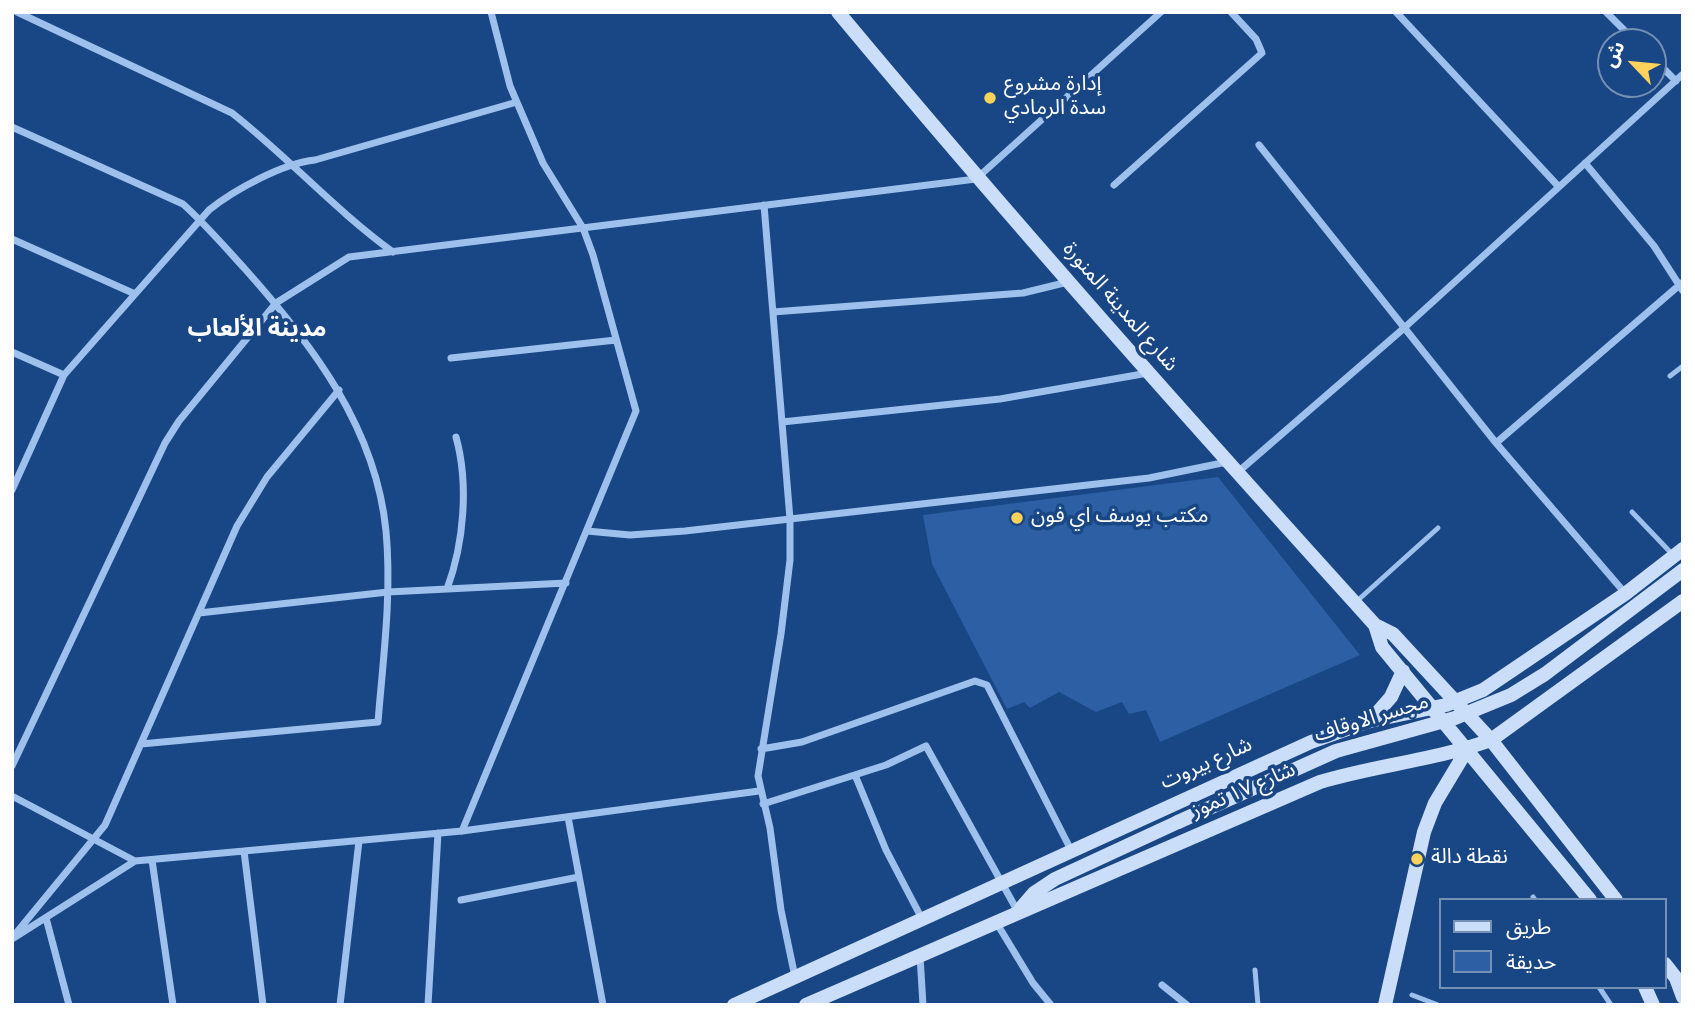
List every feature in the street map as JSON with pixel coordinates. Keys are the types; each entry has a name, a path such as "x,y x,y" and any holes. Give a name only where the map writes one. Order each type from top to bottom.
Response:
{"street":[{"path":"17,12 232,113 290,166 393,252"},
{"path":"462,831 635,411 583,228 543,163 517,102 491,12"},
{"name":"شارع المدينة المنورة","path":"838,12 976,178 1375,625"},
{"path":"12,766 165,443 179,421 276,303 349,257 976,178 1161,12"},
{"path":"1114,185 1262,53 1256,39 1231,12"},
{"path":"1396,12 1559,187"},
{"path":"1606,12 1622,28"},
{"path":"1667,72 1676,81"},
{"path":"587,531 630,535 1232,467 1404,329 1683,74"},
{"path":"12,490 64,375 200,219 225,197 290,166 517,102"},
{"path":"12,127 173,199 200,219 276,303 339,390 365,443 376,477 386,531 388,592 378,722 141,744"},
{"path":"1259,145 1496,443 1625,594"},
{"path":"1496,443 1681,286 1654,246 1586,163"},
{"path":"764,205 790,519 789,560 781,635 761,749 759,790 770,828 781,911 796,977"},
{"path":"12,239 135,294"},
{"path":"773,312 1023,293 1068,282"},
{"path":"451,358 616,340"},
{"path":"12,352 64,375"},
{"path":"782,422 1000,399 1148,373"},
{"path":"12,939 105,825 237,526 267,477 339,390"},
{"path":"447,589 453,574 461,519 464,466 456,437"},
{"name":"شارع بيروت","path":"734,1005 921,917 1311,742 1370,721 1457,702 1495,683 1625,594 1679,552"},
{"name":"مجسر الاوقاف","path":"1018,912 1034,893 1055,879 1336,751 1455,718 1511,695 1545,674 1683,570"},
{"path":"198,613 388,592 566,583"},
{"name":"شارع ١٧ تموز","path":"806,1005 1320,782 1374,767 1468,748 1491,740 1683,601"},
{"path":"1375,625 1393,634 1491,740 1614,898"},
{"path":"1375,625 1382,647 1468,748 1588,898"},
{"path":"1370,721 1391,697 1403,671"},
{"path":"761,749 802,742 975,681 982,682 988,685 1070,850"},
{"path":"763,804 886,765 926,746 1018,912"},
{"path":"1385,1005 1424,832 1435,803 1468,748"},
{"path":"855,775 886,850 921,917"},
{"path":"12,939 135,862 462,831 759,790"},
{"path":"12,796 135,862"},
{"path":"568,817 603,1005"},
{"path":"428,1005 438,833"},
{"path":"340,1005 359,841"},
{"path":"244,851 263,1005"},
{"path":"152,860 173,1005"},
{"path":"461,900 579,877"},
{"name":"مجسر الاوقاف","path":"1002,882 1055,879"},
{"path":"46,918 69,1005"},
{"path":"996,921 1033,983 1051,1005"},
{"path":"920,957 923,1005"},
{"path":"1667,967 1676,978 1683,996"},
{"path":"1162,985 1187,1005"},
{"path":"1646,989 1653,1005"}],"lane":[{"path":"1670,376 1683,366"},
{"path":"1632,512 1679,552"},
{"path":"1355,603 1438,528"},
{"path":"1255,970 1258,1005"},
{"path":"1600,989 1611,1005"},
{"path":"1412,995 1438,1005"}],"green space":[{"path":"1218,477 1360,655 1160,742 1146,710 1129,714 1122,702 1096,712 1059,692 1030,708 1024,702 1007,709 932,564 923,515"}],"place":[{"name":"إدارة مشروع سدة الرمادي","path":"990,98"},
{"name":"مكتب يوسف اي فون","path":"1017,518"},
{"name":"نقطة دالة","path":"1417,859"}],"district":[{"name":"مدينة الألعاب","path":"257,331"}]}
